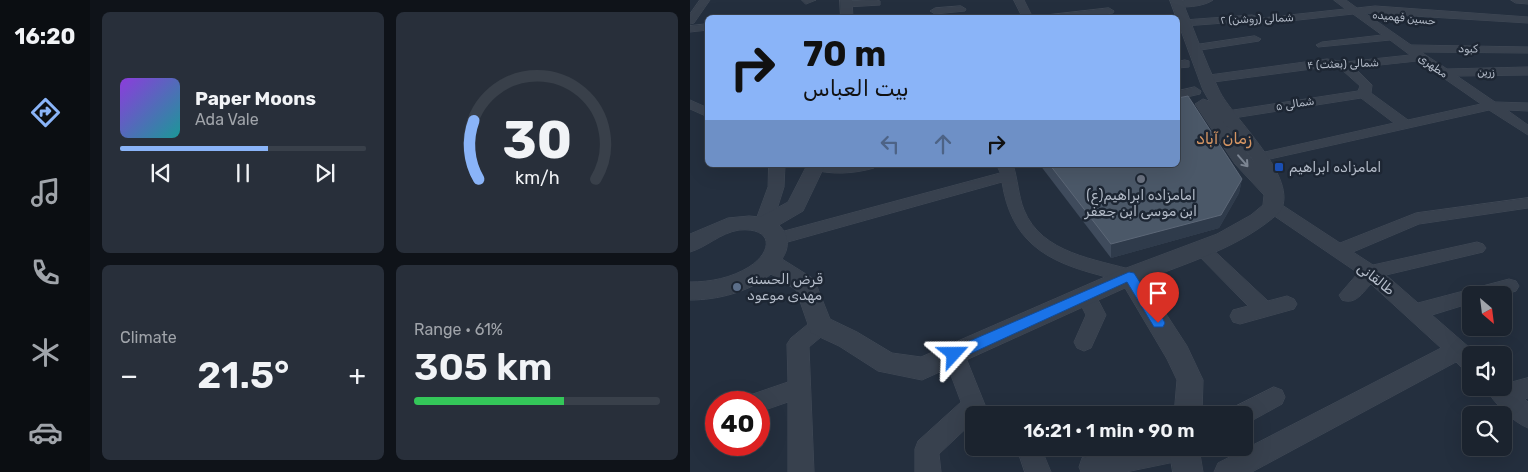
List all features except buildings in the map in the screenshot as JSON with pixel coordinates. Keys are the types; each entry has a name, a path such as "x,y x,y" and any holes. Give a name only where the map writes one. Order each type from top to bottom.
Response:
{"street":[{"path":"690,21 705,0"},
{"path":"806,1 811,0"},
{"path":"1019,0 1026,15"},
{"path":"1100,0 1111,14"},
{"path":"1174,9 1208,0"},
{"name":"مطهری","path":"1339,0 1359,12 1421,58 1528,132"},
{"path":"1516,0 1528,1"},
{"path":"847,15 846,2 876,3"},
{"path":"934,9 962,9"},
{"name":"۲ شمالی (روشن)","path":"1174,9 1252,18 1262,21 1359,12"},
{"name":"حسین فهمیده","path":"1359,12 1374,9 1528,20"},
{"name":"حسین فهمیده","path":"1359,12 1383,18 1528,28"},
{"path":"1095,15 1111,14"},
{"path":"1180,21 1194,48 1201,85 1241,160 1273,200"},
{"path":"690,28 705,27"},
{"path":"1322,45 1391,36"},
{"path":"1194,48 1255,40"},
{"name":"کبود","path":"1408,48 1528,50"},
{"name":"۴ شمالی (بعثت)","path":"1180,93 1201,85 1327,63 1345,66 1421,58"},
{"path":"690,244 717,229 749,223 770,242 806,285 820,326 848,339 887,363 922,369 1129,276 1238,234 1262,219 1273,200 1261,157 1201,85 1181,65"},
{"path":"1345,66 1366,85 1364,94 1405,125"},
{"name":"زرین","path":"1443,73 1528,71"},
{"name":"۵ شمالی","path":"1227,115 1364,94"},
{"path":"690,104 705,112"},
{"path":"1261,157 1491,106 1528,106"},
{"path":"770,242 777,167"},
{"path":"690,291 720,289 739,283 756,273 770,242 796,206 815,167"},
{"path":"826,167 847,169 858,167"},
{"path":"770,242 1007,170 1017,213 1035,239 1066,260 1129,276 1178,354 1190,380 1189,406"},
{"name":"طالقانی","path":"1273,200 1338,251 1370,272 1462,353"},
{"path":"1338,251 1416,219 1527,204"},
{"path":"1201,248 1264,310"},
{"path":"1348,295 1370,272 1477,248"},
{"path":"1084,342 1096,315 1086,296"},
{"path":"1416,312 1462,299"},
{"path":"1240,316 1287,304"},
{"path":"801,472 798,344 820,326"},
{"path":"954,354 977,406"},
{"path":"1227,472 1462,357"},
{"path":"770,398 799,388"},
{"path":"1512,390 1528,388"},
{"path":"1506,396 1528,417"},
{"path":"1253,409 1274,397"},
{"path":"928,472 927,449 965,420"},
{"path":"1032,456 1038,472"},
{"path":"1089,470 1149,456"},
{"path":"1185,456 1188,472"}],"place":[{"name":"امامزاده ابراهیم","path":"1279,167"},
{"name":"(ع)امامزاده ابراهیم ابن موسی ابن جعفر","path":"1141,179"},
{"name":"قرض الحسنه مهدی موعود","path":"737,287"}],"district":[{"name":"زمان آباد","path":"1224,138"}],"route":[{"path":"954,354 1129,276 1158,323"}]}
